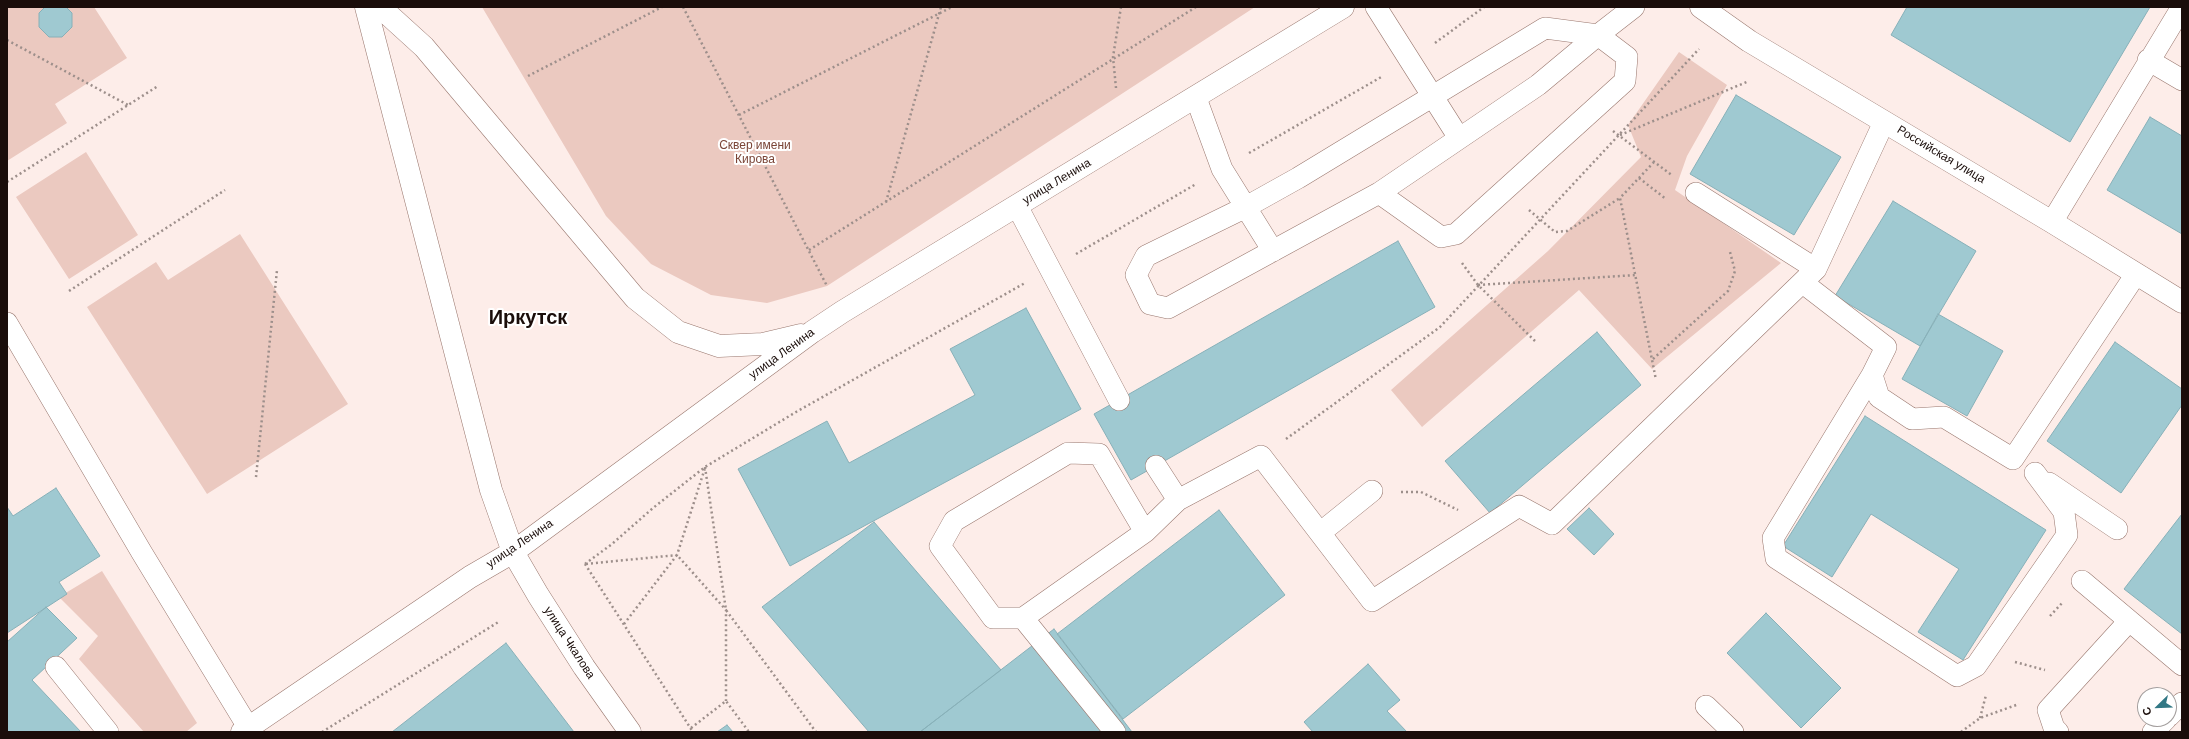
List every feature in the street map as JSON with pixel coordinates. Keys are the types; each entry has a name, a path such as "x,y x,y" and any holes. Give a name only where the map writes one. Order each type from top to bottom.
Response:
{"main road":[{"name":"улица Чкалова","path":"366,7 491,490 513,552 538,595 584,667 630,732"},
{"path":"380,7 424,47 635,298 678,332 719,346 763,344 812,332"},
{"name":"улица Ленина","path":"245,730 470,577 513,552 812,332 1343,7"},
{"name":"Российская улица","path":"1701,7 1749,41 2052,222 2182,302"}],"lane":[{"path":"1376,7 1459,138"},
{"path":"1379,193 1441,237 1456,234 1624,81 1627,57 1598,35 1545,28 1298,178 1146,256 1136,275 1150,304 1168,308 1379,193 1538,85 1598,35 1634,7"},
{"path":"2052,222 2148,60 2182,7"},
{"path":"2148,60 2182,80"},
{"path":"1196,98 1222,169 1273,251"},
{"path":"1145,532 1099,454 1068,453 954,521 940,546 993,618 1022,618 1145,532 1178,500 1261,456 1372,601 1519,506 1552,524 1809,276 1884,122"},
{"path":"1696,193 1809,276 1886,347 1872,375 1773,538 1776,558 1957,676 1976,666 2068,535 2064,512 2035,473"},
{"path":"1017,206 1119,400"},
{"path":"2013,459 2136,274"},
{"path":"7,323 245,730"},
{"path":"1872,375 1879,397 1912,419 1944,416 2035,473 2118,529"},
{"path":"1156,466 1178,500"},
{"path":"1320,533 1372,491"},
{"path":"2082,581 2182,665"},
{"path":"1022,618 1114,732"},
{"path":"2054,731 2048,710 2129,622"},
{"path":"56,667 108,732"},
{"path":"1706,706 1733,732"}],"path":[{"path":"528,76 662,7"},
{"path":"684,7 827,286"},
{"path":"886,203 941,7"},
{"path":"739,114 952,7"},
{"path":"1116,88 1113,57 1121,7"},
{"path":"809,250 886,203 1113,57 1196,7"},
{"path":"585,564 612,544 653,508 705,467 796,412 1050,269 1410,61 1484,7"},
{"path":"7,40 128,105"},
{"path":"1261,456 1440,327 1699,49"},
{"path":"1618,136 1749,80"},
{"path":"7,182 158,86"},
{"path":"1618,136 1696,193"},
{"path":"1539,220 1555,232 1567,231 1620,198 1654,162"},
{"path":"1639,178 1670,203"},
{"path":"69,291 225,190"},
{"path":"1620,198 1663,418"},
{"path":"1652,359 1728,290 1736,271 1732,253 1725,248"},
{"path":"256,476 277,270"},
{"path":"1478,285 1636,275"},
{"path":"1478,285 1535,341"},
{"path":"624,624 677,555 705,467"},
{"path":"705,467 726,610 726,701 749,732"},
{"path":"1372,491 1422,492 1488,526"},
{"path":"585,564 677,555"},
{"path":"677,555 726,610 816,732"},
{"path":"585,564 693,732"},
{"path":"322,732 500,621"},
{"path":"2008,661 2049,671"},
{"path":"690,728 726,701"}],"green space":[{"path":"7,7 94,7 127,58 55,104 67,123 7,161"},
{"name":"Сквер имени Кирова","path":"482,7 1255,7 827,286 767,303 711,295 651,264 606,216"},
{"path":"1679,52 1727,85 1687,156 1675,190 1781,263 1652,369 1579,290 1422,427 1391,390 1548,251 1641,157 1628,125"},
{"path":"86,152 138,235 69,279 16,197"},
{"path":"240,234 348,404 207,494 87,307 156,262 168,280"},
{"path":"102,571 197,723 186,732 144,732 79,659 98,636 59,597"}],"building":[{"path":"45,7 66,7 72,13 72,27 62,37 49,37 39,27 39,13"},
{"path":"1907,7 2150,7 2070,142 1891,35"},
{"path":"1736,95 1841,157 1794,235 1690,174"},
{"path":"2150,117 2182,136 2182,234 2107,190"},
{"path":"1893,201 1976,251 1920,346 1835,296"},
{"path":"1398,241 1435,307 1131,480 1094,414"},
{"path":"1026,308 1081,409 790,566 738,469 827,421 849,463 975,395 950,349"},
{"path":"1938,314 2003,351 1967,416 1902,379"},
{"path":"1597,332 1641,385 1490,513 1445,461"},
{"path":"2115,342 2182,389 2182,405 2121,493 2047,441"},
{"path":"1865,416 2046,530 1963,660 1918,632 1959,569 1871,514 1832,577 1783,546"},
{"path":"56,488 100,556 59,582 67,594 7,633 7,507 13,516"},
{"path":"1589,508 1614,534 1594,555 1567,529"},
{"path":"1219,510 1285,595 1123,719 1057,634"},
{"path":"2182,514 2182,634 2124,589"},
{"path":"874,522 1001,670 920,732 869,732 762,607"},
{"path":"46,607 77,638 32,680 81,732 7,732 7,642"},
{"path":"1766,613 1841,688 1801,728 1727,653"},
{"path":"1054,629 1132,732 920,732"},
{"path":"506,643 574,732 392,732"},
{"path":"1368,664 1400,700 1387,711 1407,732 1313,732 1304,722"},
{"path":"727,725 733,732 717,732"}],"district":[{"name":"Иркутск","path":"528,319"}]}
